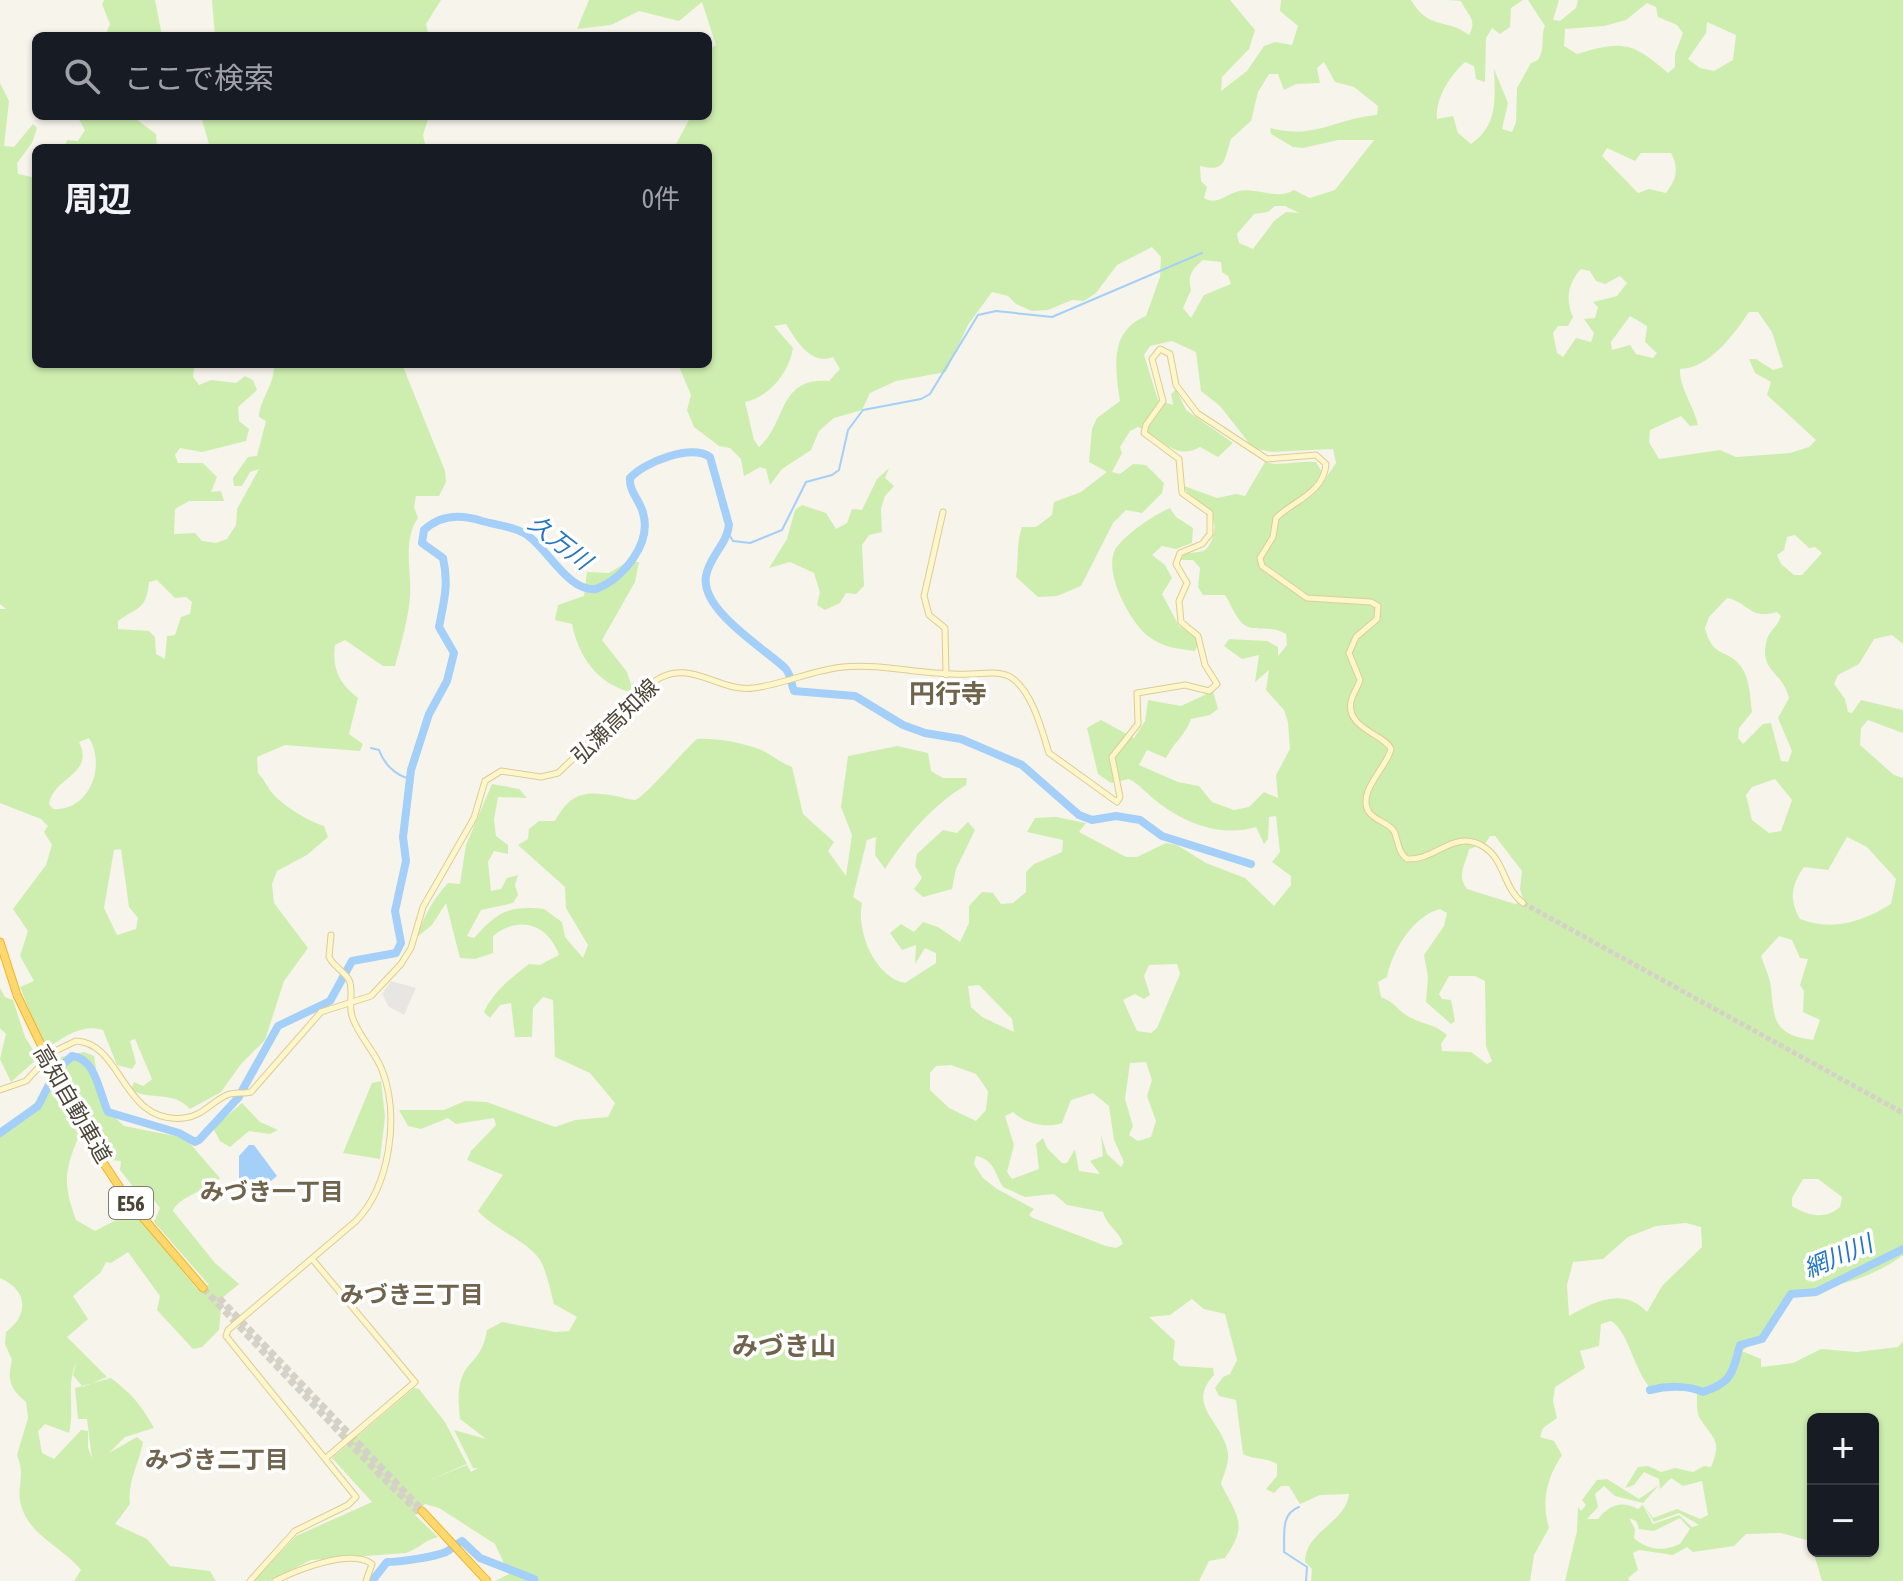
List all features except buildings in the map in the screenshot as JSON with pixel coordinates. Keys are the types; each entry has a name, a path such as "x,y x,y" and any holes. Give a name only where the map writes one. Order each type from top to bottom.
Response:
{"highway":[{"name":"高知自動車道","path":"0,942 16,996"},
{"name":"高知自動車道","path":"0,953 16,996 70,1110 130,1197 205,1287"},
{"path":"421,1512 486,1581"}],"main road":[{"name":"弘瀬高知線","path":"0,1090 26,1081 53,1052 65,1044 81,1041 97,1047 134,1097 162,1116 193,1116 235,1093 245,1093 259,1084 321,1012 371,996 408,954 423,907 474,818 482,787 490,777 507,770 541,777 558,773 665,674 688,672 739,688 847,667 946,675 1002,674 1014,680 1045,731 1049,753 1117,802 1120,797 1112,757 1138,724 1137,693 1170,686 1204,691 1215,688 1198,636 1181,622 1179,601 1187,583 1176,564 1180,553 1202,544 1210,534 1211,517 1206,508 1182,493 1179,459 1144,433 1163,401 1152,359 1156,350 1164,349 1170,354 1176,385 1186,403 1197,413 1261,457 1288,459 1312,454 1321,457 1326,464 1324,474 1305,498 1276,518 1273,537 1261,554 1261,562 1307,598 1371,602 1378,606 1377,619 1356,637 1349,653 1360,680 1351,700 1355,715 1363,730 1391,746 1390,756 1378,769 1372,785 1367,803 1369,812 1393,831 1399,850 1407,859 1458,841 1479,844 1496,858 1509,890 1523,903"},
{"path":"943,512 924,596 929,615 945,628 946,675"},
{"path":"250,1581 295,1531 356,1500 355,1494 226,1336 228,1330 313,1260 366,1211 378,1189 384,1167 390,1108 388,1091 378,1060 352,1019 348,977 329,957 331,935"},
{"path":"313,1260 415,1382 326,1458"},
{"path":"275,1581 313,1563 359,1559 372,1564 366,1581"}],"green space":[{"path":"104,0 155,0 161,32 107,32 110,24 102,4"},
{"path":"212,0 441,0 426,24 428,32 215,32"},
{"path":"589,0 1230,0 1255,30 1249,49 1222,77 1221,91 1247,71 1264,46 1275,42 1292,45 1298,26 1280,11 1281,0 1411,0 1425,16 1469,35 1472,21 1461,1 1447,0 1523,0 1511,8 1510,27 1500,34 1492,28 1486,38 1485,82 1476,79 1474,66 1465,62 1449,80 1441,96 1437,119 1453,116 1458,133 1471,144 1486,129 1493,111 1494,69 1508,103 1502,129 1512,132 1516,122 1517,88 1531,63 1538,60 1545,26 1528,0 1559,0 1553,20 1560,21 1576,8 1578,0 1903,0 1903,644 1892,635 1874,639 1859,664 1838,675 1834,684 1845,699 1848,712 1852,713 1861,700 1903,710 1903,733 1868,720 1861,728 1860,745 1894,775 1903,778 1903,1255 1877,1271 1848,1282 1787,1294 1770,1327 1742,1351 1761,1359 1761,1367 1793,1363 1821,1349 1857,1352 1898,1347 1903,1341 1903,1581 1822,1581 1815,1557 1879,1557 1879,1413 1807,1413 1807,1540 1781,1533 1746,1534 1734,1546 1693,1552 1687,1547 1673,1555 1639,1550 1633,1553 1638,1570 1628,1578 1630,1581 1565,1581 1577,1531 1578,1507 1581,1511 1586,1505 1582,1500 1597,1480 1607,1479 1639,1499 1659,1485 1643,1503 1615,1496 1604,1486 1595,1494 1598,1507 1587,1519 1598,1519 1606,1510 1621,1505 1638,1509 1643,1505 1653,1524 1679,1515 1692,1527 1699,1525 1679,1513 1654,1522 1645,1507 1653,1518 1677,1509 1700,1519 1708,1515 1702,1481 1683,1486 1671,1478 1660,1489 1659,1479 1644,1472 1634,1485 1625,1488 1638,1467 1648,1466 1661,1472 1675,1468 1693,1472 1704,1466 1711,1467 1716,1446 1698,1415 1697,1394 1683,1389 1653,1391 1641,1374 1622,1334 1611,1321 1601,1324 1599,1346 1580,1351 1585,1368 1555,1387 1553,1401 1557,1418 1543,1428 1540,1437 1554,1441 1562,1455 1547,1490 1549,1528 1534,1555 1530,1581 1311,1581 1312,1569 1305,1562 1307,1551 1311,1542 1341,1512 1349,1494 1320,1495 1300,1504 1289,1486 1281,1486 1274,1493 1266,1489 1277,1476 1277,1464 1243,1454 1236,1400 1219,1396 1215,1388 1223,1377 1230,1374 1237,1360 1225,1314 1204,1309 1192,1299 1170,1315 1149,1317 1175,1341 1173,1359 1180,1366 1213,1368 1214,1375 1203,1396 1204,1405 1225,1442 1227,1465 1221,1484 1236,1513 1238,1528 1237,1537 1225,1558 1209,1561 1199,1581 495,1581 509,1574 495,1544 439,1508 425,1504 415,1515 438,1537 406,1553 311,1560 269,1581 254,1581 296,1536 372,1502 332,1458 414,1388 419,1389 445,1422 467,1464 432,1479 467,1465 471,1472 478,1468 473,1468 454,1430 486,1439 460,1419 459,1394 464,1373 482,1348 487,1330 502,1322 555,1332 569,1331 577,1317 554,1304 545,1270 535,1253 478,1211 503,1175 467,1160 471,1151 496,1125 494,1118 456,1124 448,1118 421,1129 408,1126 399,1110 444,1110 465,1101 487,1102 555,1127 575,1120 608,1117 615,1103 590,1073 555,1057 553,1000 543,997 533,1008 532,1037 515,1037 511,1003 500,1005 490,1018 484,1012 498,991 529,964 540,965 559,955 548,936 532,926 513,926 493,936 493,953 475,959 460,958 446,903 432,925 417,937 443,889 448,883 460,884 466,845 492,784 519,789 527,798 498,797 494,820 496,836 508,845 508,854 494,851 488,862 491,891 501,889 507,878 518,875 515,885 518,895 513,903 481,910 467,936 474,938 489,922 512,910 544,909 562,922 565,937 583,958 588,945 566,908 565,887 518,845 528,839 529,829 539,821 555,821 566,804 580,796 596,793 635,800 697,739 749,746 792,767 803,814 834,842 828,851 846,876 852,835 841,807 848,756 897,746 928,753 931,771 943,778 967,778 966,785 921,822 885,869 875,855 876,837 867,840 853,897 862,903 862,927 870,952 885,972 905,983 936,963 936,953 925,948 915,964 916,945 902,950 890,933 901,924 914,932 923,922 938,927 960,942 969,923 969,906 982,892 993,893 1001,904 1013,903 1026,892 1026,872 1034,864 1062,852 1063,840 1027,832 1035,818 1056,817 1086,823 1079,832 1126,857 1137,857 1166,843 1177,845 1206,863 1245,878 1274,906 1291,885 1291,876 1272,862 1280,852 1276,816 1269,817 1268,839 1264,844 1256,827 1215,829 1176,815 1129,779 1111,783 1098,774 1087,728 1101,720 1134,738 1145,721 1148,700 1181,706 1213,691 1218,709 1210,715 1191,719 1166,758 1147,750 1139,765 1178,782 1199,786 1212,802 1234,810 1249,807 1264,792 1278,798 1276,775 1290,749 1284,710 1266,690 1269,670 1255,682 1259,655 1242,659 1224,646 1229,639 1267,641 1278,647 1278,656 1287,645 1286,634 1274,629 1247,627 1225,595 1203,595 1198,587 1200,568 1193,560 1181,560 1184,554 1207,549 1215,527 1209,513 1187,493 1184,486 1217,498 1236,494 1245,496 1265,462 1316,462 1323,474 1321,485 1336,463 1333,449 1271,452 1253,448 1220,406 1201,391 1196,352 1172,341 1150,346 1144,355 1158,400 1173,405 1171,394 1176,389 1186,410 1233,443 1218,457 1200,447 1191,451 1175,450 1138,427 1130,431 1120,447 1122,453 1112,472 1120,474 1133,464 1146,465 1164,483 1162,493 1142,513 1126,510 1113,523 1081,586 1057,596 1038,597 1016,577 1022,527 1036,527 1052,515 1054,502 1081,492 1107,472 1089,462 1092,429 1097,418 1120,401 1116,364 1120,341 1134,323 1146,316 1160,277 1161,257 1152,247 1117,265 1096,293 1084,301 1072,300 1048,310 1032,311 1016,304 1008,296 992,292 968,325 946,372 896,381 870,393 862,410 834,418 819,431 811,450 782,469 770,485 766,469 760,467 744,476 741,459 730,448 719,446 694,427 687,410 691,395 680,368 712,368 712,144 676,144 689,120 712,120 712,48 716,45 702,2 679,21 639,11 611,25 577,29","holes":["1647,3 1656,7 1658,17 1677,25 1683,33 1675,54 1675,67 1668,73 1645,55 1626,47 1605,47 1577,54 1564,46 1565,29 1604,26 1626,20","1707,22 1736,35 1733,60 1714,71 1700,68 1688,59 1706,33","1324,62 1335,82 1354,87 1378,106 1377,115 1313,130 1270,128 1271,134 1293,147 1303,148 1338,140 1374,140 1335,190 1310,198 1294,190 1279,194 1249,190 1215,201 1204,198 1207,187 1201,181 1200,166 1215,168 1223,163 1231,139 1251,121 1258,92 1269,74 1278,74 1284,90 1296,84 1320,83 1317,68","1607,148 1635,161 1641,153 1671,153 1676,173 1666,193 1649,189 1638,193 1602,156","1275,206 1285,206 1299,213 1286,212 1274,221 1253,249 1239,243 1237,234 1254,214 1268,212","1203,260 1221,262 1222,272 1231,284 1204,295 1191,318 1183,308 1191,290 1193,270","1581,269 1590,271 1596,281 1605,284 1620,276 1627,283 1617,296 1593,302 1598,307 1595,318 1584,319 1594,333 1591,342 1576,338 1563,357 1557,353 1553,333 1558,326 1568,326 1573,317 1569,292","1749,312 1758,312 1772,332 1783,367 1773,370 1756,359 1749,359 1755,373 1771,382 1767,395 1816,440 1809,447 1790,453 1736,457 1720,450 1659,459 1649,442 1650,430 1681,416 1690,426 1698,425 1680,369 1711,357","1630,316 1647,326 1645,342 1657,353 1653,358 1636,354 1630,345 1612,350 1611,342","786,324 805,350 818,358 833,357 840,369 829,381 800,386 791,394 768,437 759,447 754,440 745,402 770,389 782,375 793,348 774,326","1795,535 1809,548 1815,547 1822,553 1802,575 1794,575 1781,564 1777,555 1784,550 1787,537","1727,598 1755,612 1777,612 1781,616 1768,636 1765,650 1768,665 1789,698 1778,718 1792,751 1788,762 1781,761 1771,723 1763,724 1743,744 1738,738 1739,728 1752,712 1747,678 1737,662 1712,645 1705,628 1709,617","1775,779 1792,800 1781,831 1769,833 1752,820 1746,795 1752,787","1490,836 1495,836 1522,871 1520,889 1524,901 1515,904 1467,889 1462,874 1469,849 1485,844","1847,837 1867,847 1896,879 1891,904 1847,923 1824,925 1800,919 1793,899 1796,880 1804,867 1828,870","1440,909 1447,913 1444,926 1424,955 1428,977 1426,1002 1451,1024 1455,1021 1451,1000 1442,999 1439,994 1449,976 1475,976 1485,981 1486,1046 1492,1061 1487,1064 1471,1052 1442,1051 1441,1044 1447,1035 1411,1018 1381,997 1378,982 1387,977 1399,946 1421,919","1779,936 1792,940 1800,958 1808,959 1800,985 1804,991 1803,1012 1820,1020 1813,1040 1791,1035 1784,1030 1773,1009 1770,983 1761,956","1177,964 1180,974 1157,1028 1151,1033 1137,1031 1123,1000 1135,994 1144,999 1150,995 1144,976 1149,965","979,985 1012,1019 1014,1032 982,1017 971,1007 968,986","1146,1062 1152,1080 1147,1096 1156,1121 1151,1137 1138,1141 1129,1135 1133,1126 1125,1099 1130,1063","951,1065 976,1074 988,1091 986,1110 976,1121 949,1108 930,1090 930,1073 936,1066","1093,1093 1109,1106 1114,1140 1124,1162 1121,1167 1107,1154 1101,1135 1103,1156 1090,1161 1100,1174 1079,1171 1075,1149 1067,1163 1062,1163 1047,1148 1043,1138 1036,1144 1039,1169 1012,1179 1007,1172 1014,1145 1005,1116 1013,1112 1029,1122 1043,1125 1062,1123 1071,1100","976,1156 987,1161 1003,1187 1025,1197 1054,1194 1067,1205 1103,1212 1123,1244 1116,1248 1106,1246 1033,1218 1029,1215 1034,1209 997,1189 983,1178 974,1164","1803,1179 1818,1179 1842,1197 1840,1207 1822,1215 1792,1206 1792,1198","1686,1223 1701,1227 1702,1247 1662,1286 1647,1312 1638,1304 1619,1298 1599,1302 1569,1316 1567,1285 1573,1262 1603,1259 1628,1237 1656,1226","1629,1518 1636,1521 1639,1529 1654,1531 1680,1518 1690,1529 1680,1544 1667,1548 1644,1545 1634,1538 1635,1529"]},
{"path":"0,83 9,101 4,146 14,147 33,124 37,128 32,143 17,163 18,174 32,177 32,368 194,368 193,377 199,385 211,380 236,383 245,376 253,380 257,390 238,407 239,421 249,429 246,441 202,452 180,448 175,455 178,463 203,463 217,477 211,492 221,491 224,501 189,501 175,509 174,534 195,533 202,541 216,543 227,539 236,525 237,509 259,469 250,472 242,486 234,486 233,478 248,457 257,456 266,421 259,417 260,410 274,368 404,368 445,471 446,482 439,496 416,496 414,507 418,518 409,546 409,606 395,666 383,666 345,640 335,645 338,675 358,698 349,734 363,744 360,751 285,745 257,757 258,773 273,794 297,813 324,826 328,837 307,855 277,871 272,884 274,903 308,948 284,981 265,1040 241,1064 221,1092 190,1109 176,1100 131,1090 134,1082 143,1086 152,1079 135,1039 130,1041 136,1063 132,1069 117,1065 103,1030 95,1028 80,1030 45,1050 20,987 34,981 20,956 28,931 13,909 46,865 52,845 44,832 48,826 41,819 0,803 0,609 6,609 0,604","holes":["157,580 175,598 186,597 192,602 190,614 181,617 175,635 167,636 165,659 156,654 155,637 149,631 118,629 118,621 143,603 149,582","89,738 96,762 91,786 76,803 53,809 49,804 52,795 78,769 83,753 79,742","121,849 129,907 138,918 136,929 117,935 104,908 114,850"]},
{"path":"79,120 137,120 156,134 157,144 66,144 67,140 78,141 85,130"},
{"path":"202,120 428,120 423,135 425,144 209,144"},
{"path":"889,468 885,478 894,486 885,496 881,508 882,532 869,535 862,545 864,586 856,594 846,593 840,603 825,610 817,605 820,592 814,573 790,562 769,568 787,539 795,510 802,505 826,513 836,529 847,523 852,509 862,510 877,479"},
{"path":"1170,508 1176,517 1193,528 1192,543 1176,549 1162,546 1152,555 1165,565 1172,578 1162,594 1179,626 1192,633 1199,642 1195,651 1164,645 1148,636 1126,608 1115,582 1113,558 1116,548 1141,525"},
{"path":"627,562 639,562 635,582 602,640 627,672 634,693 600,677 585,659 572,624 555,620 558,605 584,596 587,572 609,573"},
{"path":"968,822 975,830 956,869 952,889 923,897 914,889 922,878 915,866 917,854 943,830 957,833"},
{"path":"0,988 5,997 13,1000 25,1037 38,1058 11,1082 0,1059 6,1034 0,1028"},
{"path":"84,1052 94,1056 101,1101 111,1114 124,1126 185,1138 220,1178 181,1201 173,1211 215,1263 239,1284 222,1298 219,1330 202,1347 193,1349 157,1310 160,1296 128,1252 111,1263 106,1262 101,1272 73,1296 88,1319 67,1337 107,1377 92,1383 111,1378 136,1401 154,1428 125,1437 109,1453 137,1437 143,1442 132,1480 130,1504 115,1524 147,1539 170,1566 210,1571 216,1581 74,1581 81,1570 31,1525 21,1505 21,1469 17,1455 28,1418 26,1402 11,1384 12,1360 5,1344 6,1332 19,1318 22,1303 16,1289 0,1278 0,1133 38,1100 47,1081 79,1136 67,1178 76,1220 95,1231 118,1219 141,1218 197,1289 209,1285 154,1222 160,1208 144,1187 134,1188 120,1170 121,1161 109,1160 54,1068 61,1057","holes":["76,1363 73,1375 82,1386 75,1388 78,1419 87,1419 92,1458 88,1448 88,1431 81,1430 54,1459 42,1453 38,1431 45,1424 69,1433 72,1380 73,1371"]},
{"path":"381,1081 385,1117 380,1159 343,1153 372,1083"},
{"path":"242,1103 260,1122 278,1130 270,1134 249,1131 230,1147 220,1141 213,1128"}],"shaded area":[{"path":"391,981 416,988 404,1015 388,1006 382,994"}],"water":[{"path":"249,1145 254,1145 277,1176 261,1189 245,1187 239,1180 239,1156"}],"waterway":[{"path":"728,533 733,541 750,543 782,530 806,482 839,470 848,430 863,410 921,399 930,394 978,315 996,311 1052,317 1202,253"},
{"name":"久万川","path":"0,1133 38,1106 56,1071 72,1056 80,1058 92,1070 108,1112 179,1133 195,1142 238,1098 278,1026 330,1001 352,961 396,953 401,943 395,911 406,861 403,837 411,770 429,714 447,681 454,653 439,627 446,584 443,558 422,543 424,530 444,518 459,517 514,529 533,539 576,583 596,589 626,568 643,536 643,513 631,488 630,478 656,461 680,454 710,457 729,525 706,576 707,589 713,602 736,628 785,668 794,691 855,696 903,725 925,733 961,739 1022,765 1079,815 1092,820 1116,816 1140,820 1162,836 1251,864"},
{"path":"371,748 379,750 395,772 410,779"},
{"name":"網川川","path":"1650,1390 1677,1387 1703,1392 1720,1384 1733,1370 1740,1345 1762,1339 1791,1294 1816,1292 1903,1249"},
{"path":"1299,1507 1286,1520 1284,1552 1307,1567 1306,1581"},
{"path":"372,1581 387,1562 441,1554 462,1541 480,1558 534,1579"}],"tunnel":[{"path":"1523,903 1903,1113"},
{"path":"203,1288 420,1513"},
{"path":"219,1298 421,1509"}],"district":[{"name":"円行寺","path":"948,694"},
{"name":"みづき一丁目","path":"272,1191"},
{"name":"みづき三丁目","path":"412,1294"},
{"name":"みづき山","path":"784,1346"},
{"name":"みづき二丁目","path":"217,1459"}]}
